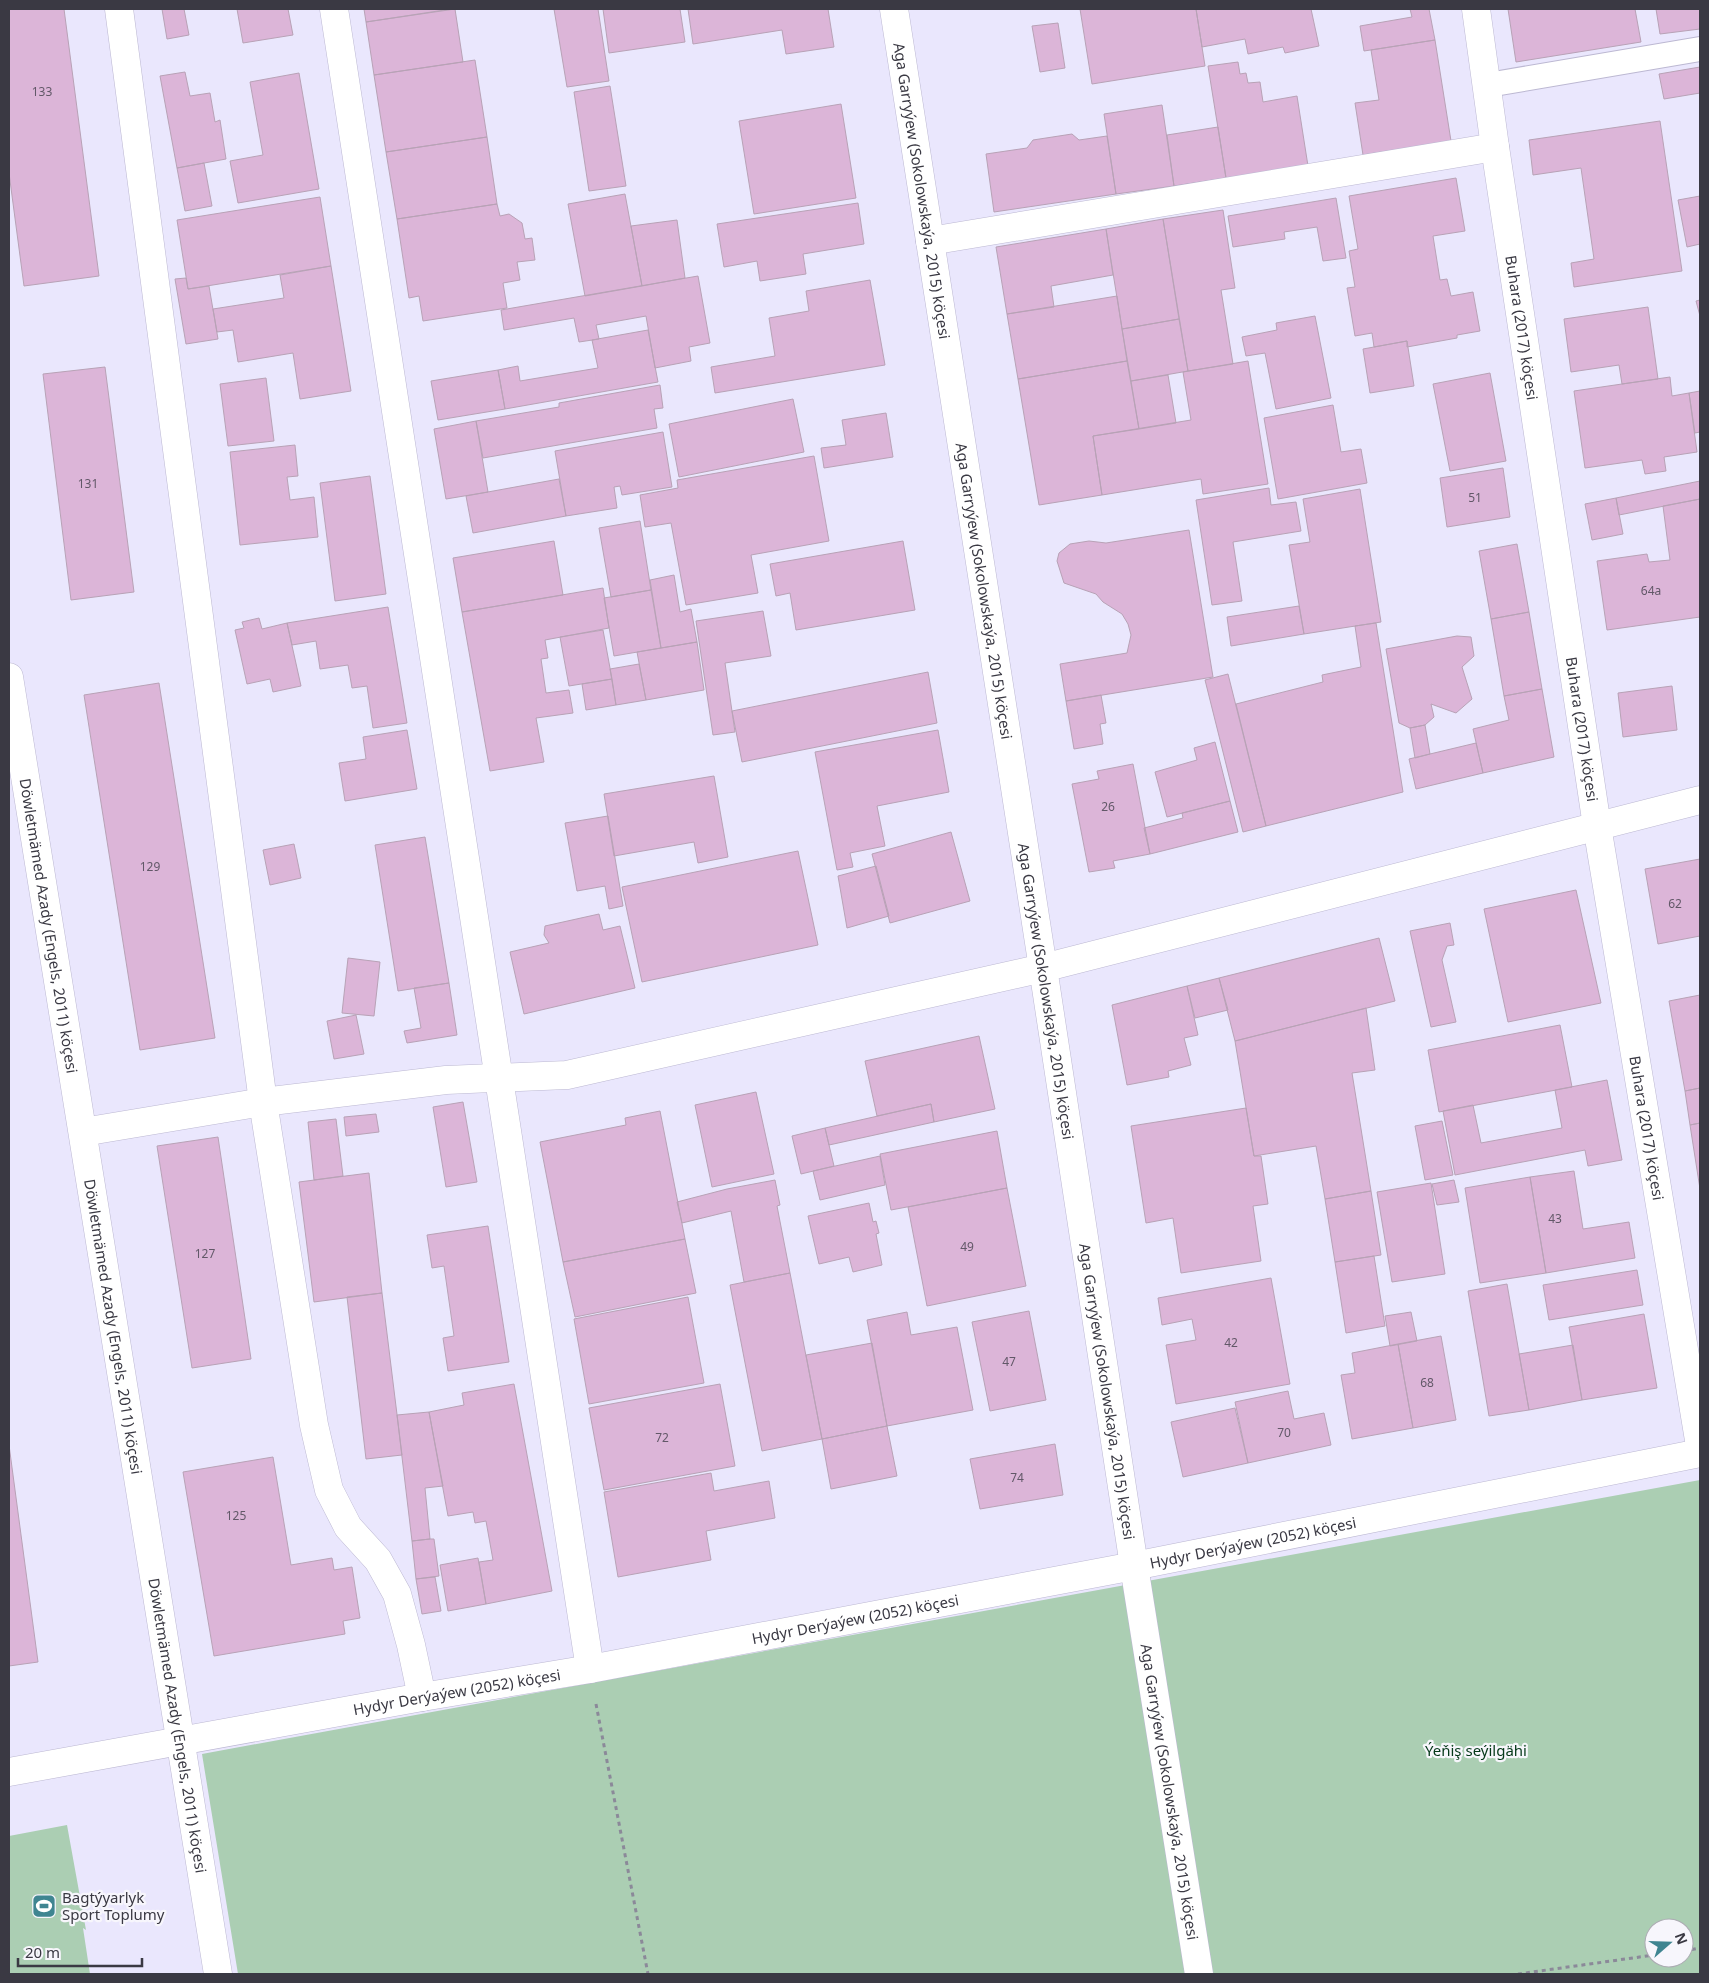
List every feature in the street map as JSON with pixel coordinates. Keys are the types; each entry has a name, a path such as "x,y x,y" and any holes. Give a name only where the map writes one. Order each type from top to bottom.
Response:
{"street":[{"path":"120,9 263,1102 314,1424 329,1490 348,1527 378,1560 397,1594 411,1645 422,1697"},
{"path":"334,9 590,1670"},
{"name":"Aga Garryýew (Sokolowskaýa, 2015) köçesi","path":"894,9 1134,1566 1199,1974"},
{"name":"Buhara (2017) köçesi","path":"1476,9 1597,826 1700,1446"},
{"path":"930,241 1495,147"},
{"name":"Döwletmämed Azady (Engels, 2011) köçesi","path":"9,677 218,1974"},
{"path":"83,1132 263,1102 446,1080 566,1075 1043,968 1700,800"},
{"name":"Hydyr Derýaýew (2052) köçesi","path":"9,1772 422,1697 590,1670 1134,1566 1700,1453"}],"lane":[{"path":"1488,85 1700,49"}],"path":[{"path":"590,1670 648,1974"},
{"path":"1518,1974 1644,1956"}],"green space":[{"name":"Ýeňiş seýilgähi","path":"1700,1480 1700,1974 238,1974 202,1754"},
{"name":"Bagtýyarlyk Sport Toplumy","path":"67,1825 86,1930 83,1928 90,1974 9,1974 9,1836"}],"building":[{"path":"9,9 64,9 99,276 24,286 9,173"},
{"path":"162,9 184,9 189,35 167,39"},
{"path":"237,9 288,9 293,35 243,43"},
{"path":"364,9 451,9 366,22"},
{"path":"455,9 463,62 374,75 366,22"},
{"path":"554,9 598,9 609,81 567,87"},
{"path":"603,9 680,9 685,42 609,53"},
{"path":"688,9 828,9 834,47 786,54 782,30 693,44"},
{"path":"1080,9 1196,9 1205,66 1092,84"},
{"path":"1196,9 1311,9 1319,46 1285,53 1283,47 1248,54 1245,39 1202,47"},
{"path":"1410,9 1429,9 1435,40 1364,51 1360,26 1412,17"},
{"path":"1508,9 1635,9 1641,42 1516,62"},
{"path":"1656,9 1700,9 1700,29 1660,34"},
{"path":"1058,23 1065,68 1040,72 1032,26"},
{"path":"1435,40 1451,141 1363,155 1355,103 1379,100 1371,50"},
{"path":"475,60 487,137 386,152 374,75"},
{"path":"1238,62 1240,74 1246,73 1248,83 1260,82 1263,102 1297,96 1308,166 1226,178 1208,66"},
{"path":"1700,67 1700,93 1664,99 1659,74"},
{"path":"185,72 190,96 210,93 215,122 220,120 226,159 177,168 160,76"},
{"path":"299,73 319,189 238,203 230,161 263,155 250,82"},
{"path":"610,86 626,186 589,191 574,92"},
{"path":"841,104 856,198 754,214 739,121"},
{"path":"1162,105 1174,186 1116,194 1104,114"},
{"path":"1660,121 1682,271 1574,287 1571,263 1594,259 1581,168 1533,175 1529,140"},
{"path":"1218,127 1226,178 1174,186 1167,135"},
{"path":"1072,134 1079,140 1107,136 1116,194 994,212 986,154 1027,148 1033,140"},
{"path":"487,137 497,204 397,219 386,152"},
{"path":"204,163 212,206 185,211 177,168"},
{"path":"1456,178 1465,231 1433,236 1440,280 1447,279 1451,296 1473,292 1480,331 1457,335 1457,338 1407,347 1407,341 1374,347 1372,333 1355,336 1347,288 1355,287 1349,251 1358,249 1349,196"},
{"path":"625,194 642,286 585,296 568,204"},
{"path":"1700,196 1700,244 1687,247 1678,200"},
{"path":"320,197 331,266 188,289 177,220"},
{"path":"1336,198 1346,258 1323,261 1317,227 1284,232 1285,239 1233,247 1228,216"},
{"path":"858,203 864,244 803,254 806,274 760,281 757,261 724,267 717,224"},
{"path":"497,204 500,216 509,214 522,223 525,239 532,238 535,260 517,262 520,280 503,283 507,308 423,321 419,296 409,298 397,219"},
{"path":"1223,210 1235,288 1221,290 1233,364 1188,371 1163,219"},
{"path":"1163,219 1179,319 1122,329 1106,229"},
{"path":"677,220 685,278 642,286 631,226"},
{"path":"1106,229 1113,275 1051,286 1054,307 1007,314 996,247"},
{"path":"331,266 351,391 300,399 293,353 238,362 233,330 217,332 213,309 284,298 280,275"},
{"path":"698,276 710,343 689,347 691,361 655,368 646,316 596,325 599,339 579,342 574,318 504,330 501,310"},
{"path":"186,278 188,289 209,286 218,339 186,344 175,279"},
{"path":"870,280 885,365 715,393 711,367 775,356 769,318 809,311 806,291"},
{"path":"1117,296 1127,361 1018,379 1007,314"},
{"path":"1700,300 1700,316 1696,301"},
{"path":"1648,307 1658,379 1622,384 1619,365 1571,372 1564,319"},
{"path":"1315,316 1331,398 1276,409 1265,353 1246,356 1242,337 1277,330 1276,323"},
{"path":"1179,319 1188,371 1131,381 1122,329"},
{"path":"648,330 658,382 505,409 498,370 518,366 520,381 598,368 592,340"},
{"path":"1407,341 1414,386 1370,393 1363,349"},
{"path":"1127,361 1139,429 1093,436 1102,495 1039,505 1018,379"},
{"path":"1248,361 1268,484 1203,494 1201,479 1102,495 1093,436 1191,420 1183,372"},
{"path":"105,367 134,592 71,600 43,374"},
{"path":"498,370 505,409 438,420 431,381"},
{"path":"1490,373 1506,461 1450,471 1433,384"},
{"path":"1168,375 1176,423 1139,429 1131,381"},
{"path":"1670,377 1672,396 1689,393 1697,452 1664,457 1666,471 1645,474 1642,460 1585,468 1574,391"},
{"path":"266,378 274,441 228,446 220,384"},
{"path":"660,385 663,408 654,409 657,428 483,458 476,421 559,407 559,403"},
{"path":"1700,391 1700,432 1695,433 1689,393"},
{"path":"793,399 804,452 679,477 669,424"},
{"path":"1333,405 1341,452 1361,449 1367,483 1278,499 1264,418"},
{"path":"886,413 893,457 824,468 821,448 846,445 842,420"},
{"path":"476,421 488,492 446,499 434,429"},
{"path":"663,432 672,487 622,495 620,486 614,487 617,508 566,516 555,451"},
{"path":"295,445 298,476 287,477 290,500 314,497 318,537 240,545 230,452"},
{"path":"814,456 829,541 751,555 758,593 686,605 671,523 645,527 640,495 678,488 677,480"},
{"path":"1503,468 1510,517 1447,527 1440,478"},
{"path":"370,476 386,594 335,601 320,483"},
{"path":"559,479 566,516 473,533 466,496"},
{"path":"1700,481 1700,499 1619,515 1616,498"},
{"path":"1269,488 1271,505 1296,502 1301,531 1233,542 1242,601 1212,605 1196,500"},
{"path":"1360,489 1381,622 1304,634 1289,545 1310,542 1303,499"},
{"path":"1616,498 1623,534 1592,540 1585,504"},
{"path":"1700,499 1700,617 1607,630 1597,561 1647,554 1649,562 1670,560 1663,506"},
{"path":"640,521 651,590 611,597 599,528"},
{"path":"1189,530 1213,677 1066,701 1060,664 1127,653 1131,635 1128,624 1122,614 1103,602 1096,594 1064,583 1057,561 1059,553 1070,544 1089,541 1106,543"},
{"path":"554,541 563,595 462,612 453,558"},
{"path":"903,541 915,610 796,630 790,593 776,596 770,564"},
{"path":"1517,544 1529,612 1491,619 1479,551"},
{"path":"674,575 680,612 691,609 697,642 661,648 650,580"},
{"path":"603,588 609,628 545,640 548,658 541,659 546,693 569,690 573,713 536,718 544,762 490,771 462,612"},
{"path":"651,590 661,648 614,656 604,598"},
{"path":"1299,606 1304,634 1231,646 1227,617"},
{"path":"388,607 407,723 373,728 367,686 352,688 348,665 320,669 316,641 292,645 287,623"},
{"path":"763,611 771,656 725,663 735,732 713,735 696,621"},
{"path":"1529,612 1542,689 1504,696 1491,619"},
{"path":"259,618 262,629 287,623 301,686 273,692 270,679 247,684 235,630 244,628 242,622"},
{"path":"1376,623 1403,792 1266,826 1236,704 1323,682 1322,675 1361,667 1355,626"},
{"path":"603,630 612,679 569,686 560,637"},
{"path":"1457,636 1471,637 1474,656 1462,667 1472,699 1456,713 1431,704 1434,717 1425,725 1410,728 1399,723 1386,649"},
{"path":"697,642 704,690 646,700 637,652"},
{"path":"639,664 646,700 616,705 610,669"},
{"path":"928,672 937,723 742,762 732,711"},
{"path":"1228,674 1266,826 1243,832 1205,680"},
{"path":"612,679 616,705 586,710 582,684"},
{"path":"159,683 215,1038 140,1050 84,695"},
{"path":"1672,686 1677,730 1623,737 1618,693"},
{"path":"1542,689 1554,757 1483,773 1473,729 1509,720 1504,696"},
{"path":"1101,695 1106,723 1100,724 1103,744 1074,749 1066,701"},
{"path":"1425,725 1430,754 1415,758 1410,728"},
{"path":"407,730 417,789 345,801 339,763 366,759 363,737"},
{"path":"938,730 949,792 877,806 885,846 850,853 853,867 837,870 815,752"},
{"path":"1215,742 1230,801 1167,817 1155,772 1197,760 1194,748"},
{"path":"1476,743 1483,773 1416,789 1409,759"},
{"path":"1133,764 1150,854 1113,861 1115,868 1089,872 1072,784 1099,779 1097,771"},
{"path":"714,776 728,857 698,863 694,842 614,856 604,794"},
{"path":"1230,801 1238,832 1150,854 1144,828 1183,818 1182,813"},
{"path":"608,816 623,906 609,909 605,886 577,891 565,823"},
{"path":"951,832 970,901 890,923 872,854"},
{"path":"425,837 449,983 398,991 375,845"},
{"path":"294,844 301,878 270,885 263,850"},
{"path":"798,851 818,945 642,982 622,887"},
{"path":"1700,859 1700,936 1658,944 1645,869"},
{"path":"876,866 889,916 847,928 838,876"},
{"path":"1576,890 1601,1003 1508,1022 1484,909"},
{"path":"599,914 603,930 620,926 635,988 524,1014 510,952 549,943 544,935 545,926"},
{"path":"1450,923 1454,945 1447,946 1442,960 1456,1022 1431,1027 1410,931"},
{"path":"1379,938 1395,1001 1235,1041 1219,978"},
{"path":"348,958 380,962 374,1016 342,1013"},
{"path":"1219,978 1228,1010 1195,1018 1187,986"},
{"path":"449,983 457,1035 407,1043 404,1031 421,1028 414,988"},
{"path":"1187,986 1198,1035 1184,1038 1191,1065 1168,1071 1169,1077 1127,1085 1112,1005"},
{"path":"1700,995 1700,1088 1685,1091 1669,1001"},
{"path":"1366,1008 1375,1070 1352,1073 1371,1191 1325,1199 1316,1146 1254,1156 1235,1041"},
{"path":"356,1015 364,1054 334,1059 327,1021"},
{"path":"1560,1025 1572,1087 1439,1112 1428,1050"},
{"path":"979,1036 995,1109 934,1122 931,1104 877,1116 865,1061"},
{"path":"1607,1080 1622,1160 1588,1166 1585,1150 1455,1175 1443,1111 1473,1105 1481,1143 1562,1128 1555,1090"},
{"path":"1700,1088 1700,1123 1690,1125 1685,1091"},
{"path":"756,1092 774,1174 712,1187 695,1105"},
{"path":"463,1102 477,1182 446,1187 433,1107"},
{"path":"931,1104 934,1122 829,1145 825,1128"},
{"path":"1246,1108 1254,1156 1261,1156 1268,1204 1253,1206 1261,1261 1181,1273 1173,1218 1146,1223 1131,1126"},
{"path":"660,1111 685,1239 563,1262 540,1142 626,1125 625,1118"},
{"path":"376,1114 379,1132 346,1136 344,1117"},
{"path":"336,1119 343,1176 314,1180 308,1122"},
{"path":"1442,1121 1453,1175 1425,1180 1415,1126"},
{"path":"1700,1123 1700,1189 1690,1125"},
{"path":"825,1128 834,1166 801,1174 792,1136"},
{"path":"997,1131 1007,1188 891,1210 880,1154"},
{"path":"218,1137 251,1359 192,1368 157,1146"},
{"path":"880,1156 885,1185 820,1200 813,1171"},
{"path":"1574,1171 1583,1229 1629,1222 1635,1258 1546,1273 1530,1177"},
{"path":"369,1173 382,1293 314,1302 299,1182"},
{"path":"1530,1177 1546,1273 1480,1283 1465,1188"},
{"path":"775,1180 780,1205 777,1206 790,1273 744,1282 731,1211 682,1223 677,1202 727,1189"},
{"path":"1454,1180 1459,1202 1437,1205 1432,1184"},
{"path":"1431,1183 1445,1274 1392,1282 1377,1192"},
{"path":"1007,1188 1026,1286 927,1306 908,1207"},
{"path":"1371,1191 1381,1255 1335,1262 1325,1199"},
{"path":"869,1203 873,1222 876,1221 879,1233 876,1234 882,1265 853,1272 849,1257 819,1264 808,1216"},
{"path":"488,1226 509,1362 448,1371 443,1338 454,1336 444,1266 432,1268 427,1235"},
{"path":"685,1239 696,1293 575,1317 563,1262"},
{"path":"1374,1256 1385,1326 1346,1333 1335,1262"},
{"path":"1637,1270 1643,1305 1549,1320 1543,1285"},
{"path":"790,1273 822,1439 762,1451 730,1285"},
{"path":"1271,1278 1290,1384 1176,1404 1166,1345 1196,1340 1192,1319 1162,1325 1158,1298"},
{"path":"1507,1284 1529,1410 1489,1416 1468,1291"},
{"path":"382,1293 402,1455 366,1459 347,1297"},
{"path":"688,1297 704,1383 589,1404 574,1319"},
{"path":"1029,1311 1046,1400 990,1411 972,1322"},
{"path":"907,1312 911,1335 957,1327 973,1410 887,1426 867,1320"},
{"path":"1411,1312 1417,1341 1390,1346 1385,1316"},
{"path":"1644,1314 1657,1388 1582,1400 1569,1327"},
{"path":"1441,1336 1456,1420 1413,1428 1398,1344"},
{"path":"872,1343 887,1426 822,1439 806,1355"},
{"path":"1398,1344 1413,1428 1352,1439 1341,1375 1355,1373 1352,1353"},
{"path":"1573,1345 1582,1400 1529,1410 1519,1354"},
{"path":"514,1384 552,1591 486,1604 479,1562 493,1560 486,1521 475,1523 473,1512 448,1516 429,1412 464,1405 462,1393"},
{"path":"720,1384 735,1466 604,1490 589,1408"},
{"path":"1288,1391 1294,1419 1324,1413 1331,1445 1248,1463 1235,1402"},
{"path":"1235,1408 1248,1463 1183,1477 1171,1422"},
{"path":"429,1412 443,1486 425,1488 430,1539 412,1541 397,1415"},
{"path":"887,1426 897,1476 831,1489 822,1439"},
{"path":"1055,1444 1063,1495 980,1509 970,1459"},
{"path":"9,1445 38,1662 9,1666"},
{"path":"273,1457 291,1565 332,1558 334,1570 352,1567 360,1618 343,1621 345,1634 214,1656 183,1472"},
{"path":"711,1473 714,1491 769,1481 775,1518 706,1531 711,1560 618,1577 604,1492"},
{"path":"434,1539 439,1576 416,1579 412,1541"},
{"path":"478,1558 486,1604 448,1611 440,1565"},
{"path":"435,1577 441,1611 422,1614 416,1579"}],"place":[{"name":"Bagtýyarlyk Sport Toplumy","path":"44,1906"}]}
